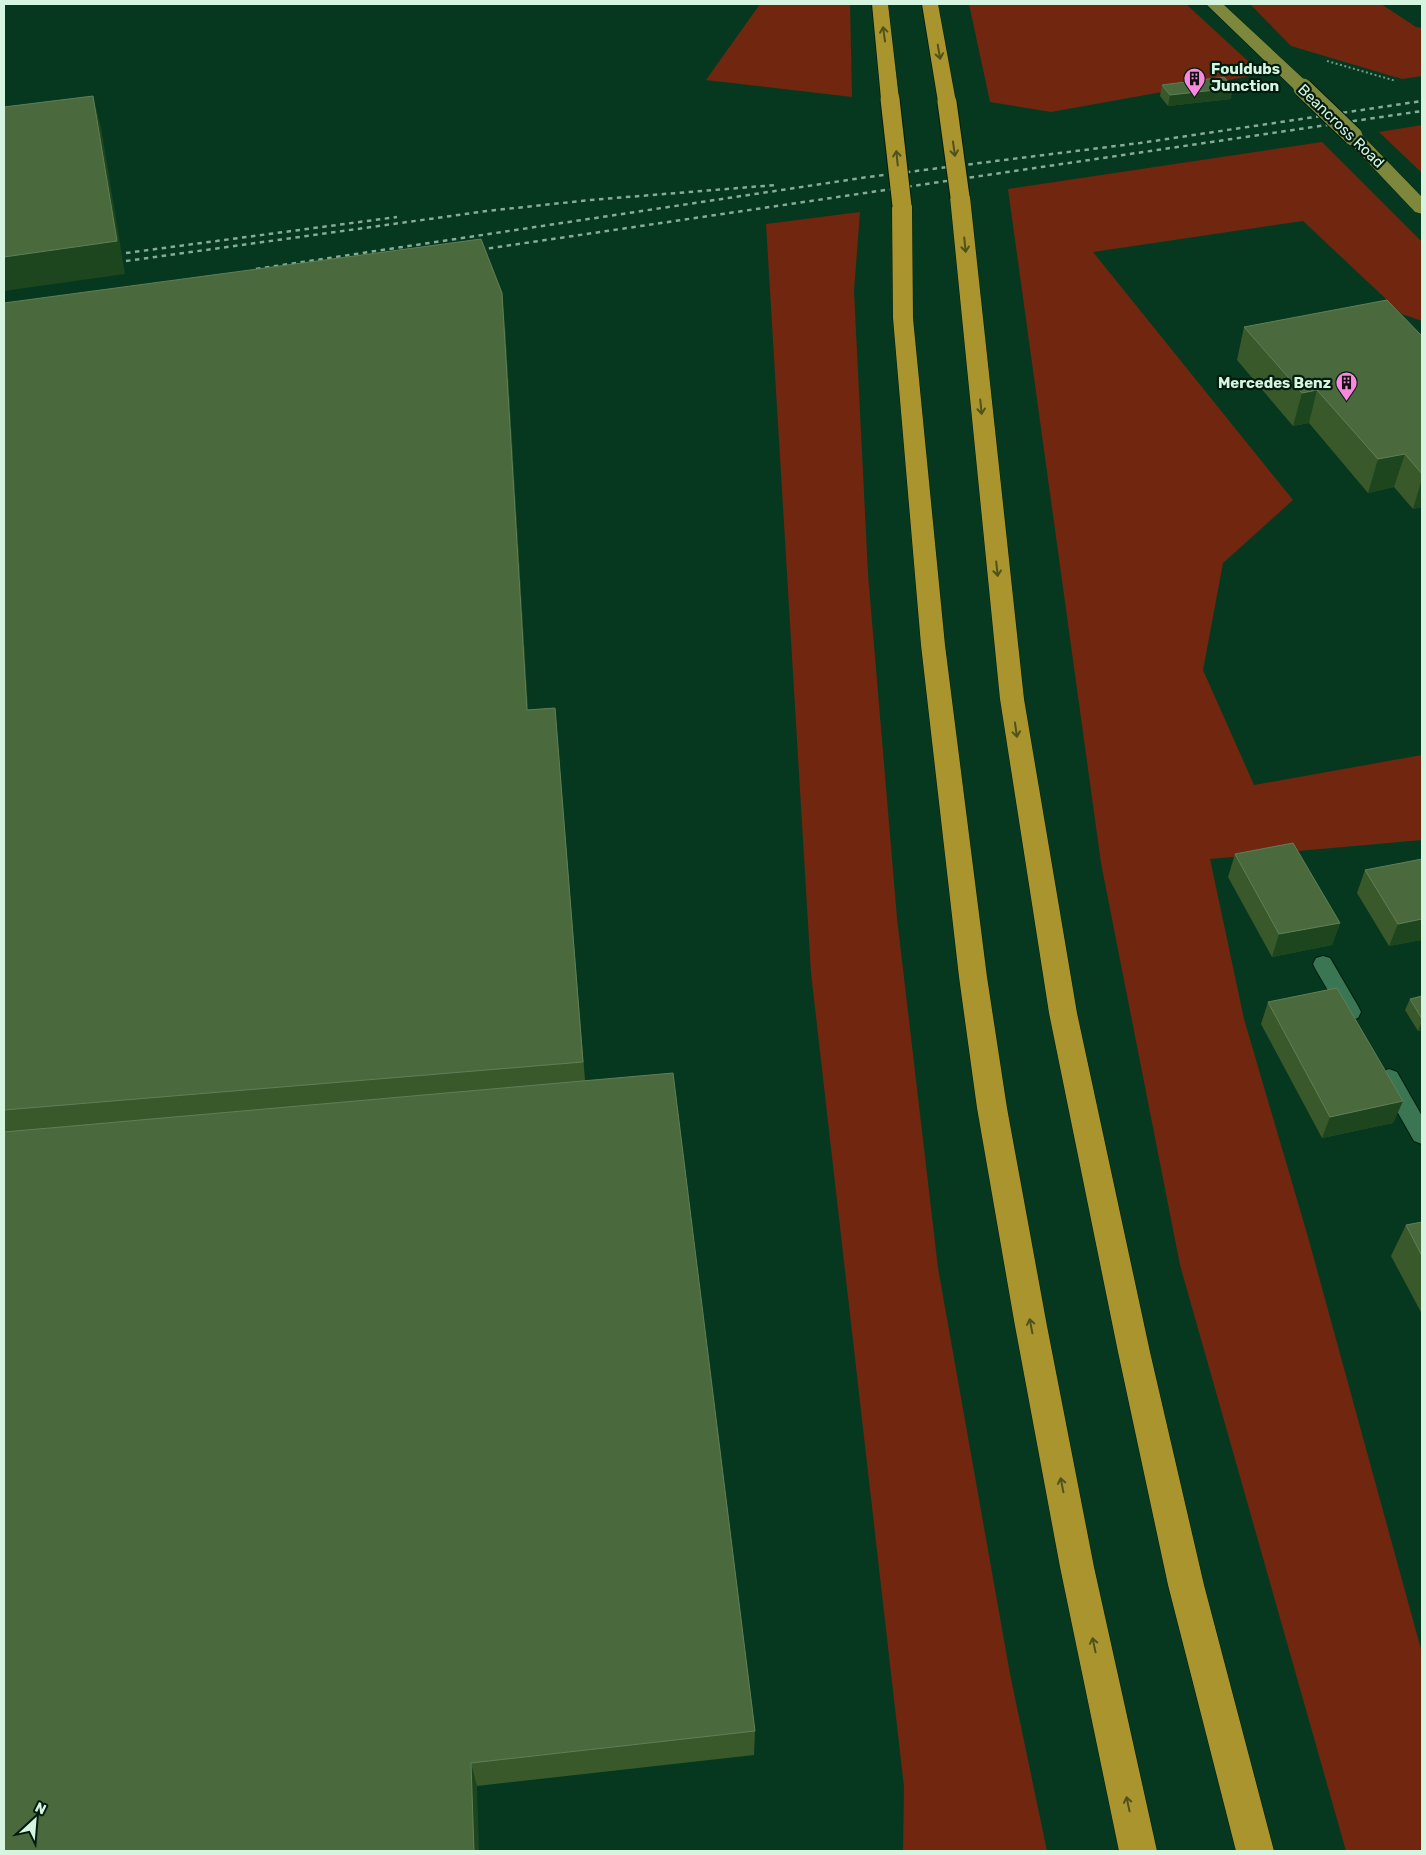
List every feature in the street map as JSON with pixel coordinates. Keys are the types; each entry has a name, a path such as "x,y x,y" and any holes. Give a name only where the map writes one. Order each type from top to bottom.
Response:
{"highway":[{"path":"880,4 902,206 904,318 933,645 973,977 992,1108 1031,1326 1077,1567 1138,1851"},
{"path":"930,4 947,102 960,197 1012,699 1063,1013 1132,1343 1186,1585 1255,1851"}],"main road":[{"name":"Beancross Road","path":"1214,4 1353,136 1422,208"}],"lane":[{"path":"1323,964 1363,1032"},
{"path":"1378,1058 1422,1135"}],"path":[{"path":"1268,55 1299,53 1396,81"}],"shaded area":[{"path":"760,4 850,4 852,97 706,80"},
{"path":"969,4 1186,4 1262,74 1051,112 990,102"},
{"path":"1250,4 1381,4 1416,27 1422,28 1422,76 1402,79 1291,46"},
{"path":"1422,125 1422,173 1379,132"},
{"path":"1322,142 1422,242 1422,321 1402,314 1303,221 1093,252 1293,500 1223,563 1203,670 1254,785 1422,755 1422,840 1210,859 1244,1019 1308,1237 1422,1653 1422,1851 1346,1851 1180,1265 1101,863 1008,189"},
{"path":"860,212 854,291 868,574 897,918 938,1268 1010,1674 1047,1851 903,1851 904,1787 811,973 766,224"}],"building":[{"path":"1224,77 1233,88 1170,95 1162,85"},
{"path":"93,96 117,241 4,257 4,107"},
{"path":"481,239 502,293 527,710 555,708 583,1062 4,1110 4,303"},
{"name":"Mercedes Benz","path":"1387,300 1422,336 1422,474 1405,454 1378,459 1317,390 1302,393 1244,327"},
{"path":"1293,843 1340,923 1279,934 1235,854"},
{"path":"1422,859 1422,919 1398,924 1365,870"},
{"path":"1337,988 1403,1101 1330,1117 1268,1002"},
{"path":"1422,996 1422,1019 1410,999"},
{"path":"673,1073 755,1731 471,1763 474,1851 4,1851 4,1132"},
{"path":"1422,1222 1422,1256 1406,1225"}],"railway":[{"path":"256,269 868,177 1140,143 1422,101"},
{"path":"471,251 1422,111"},
{"path":"126,261 487,211 590,200 776,185"},
{"path":"126,253 397,217"}],"place":[{"name":"Fouldubs Junction","path":"1195,97"},
{"name":"Mercedes Benz","path":"1347,402"}]}
